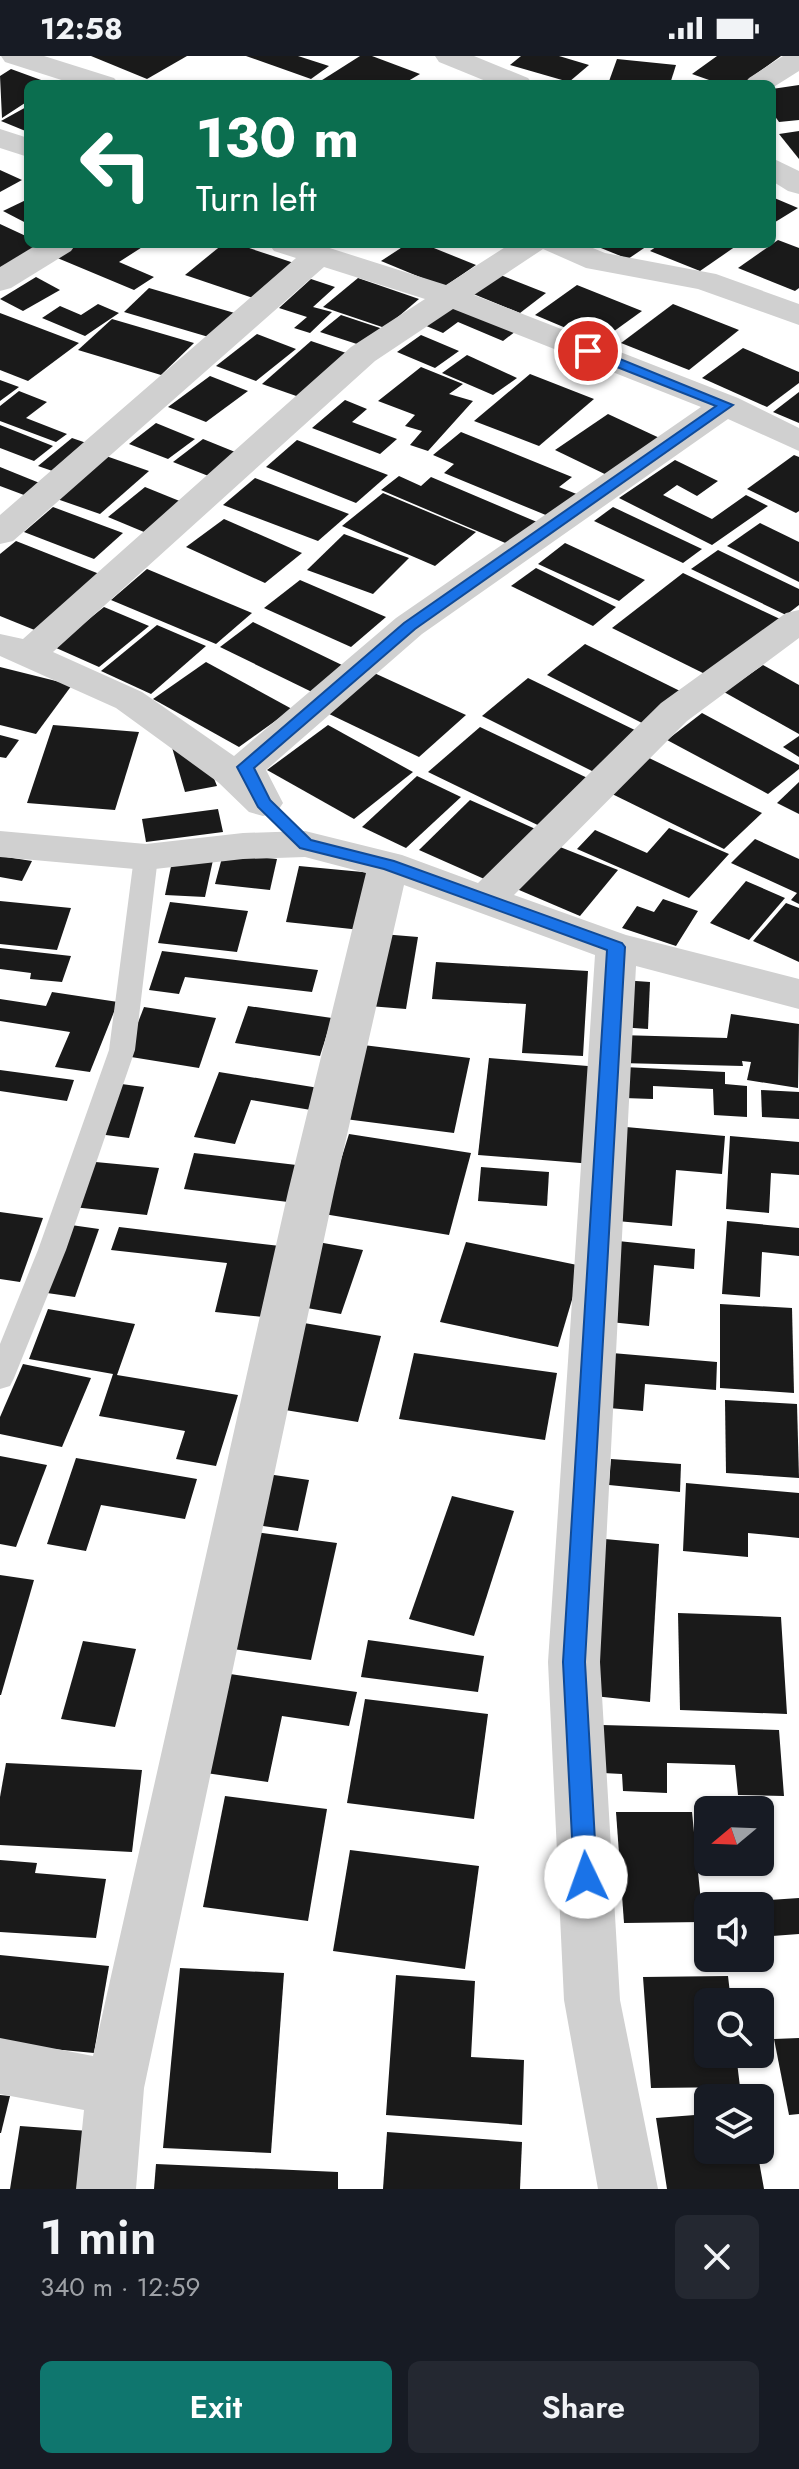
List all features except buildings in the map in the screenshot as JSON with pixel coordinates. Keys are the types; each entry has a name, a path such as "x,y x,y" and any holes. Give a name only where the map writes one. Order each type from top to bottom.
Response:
{"street":[{"path":"15,56 91,80"},
{"path":"449,56 508,80"},
{"path":"765,80 799,58"},
{"path":"0,138 24,147"},
{"path":"776,170 799,185"},
{"path":"0,281 54,248"},
{"path":"296,248 450,297 726,405 799,441"},
{"path":"305,844 233,774 129,700 13,648 363,354 525,248"},
{"path":"565,248 597,261 705,281 799,315"},
{"path":"0,533 317,256"},
{"path":"263,803 245,767 409,626 726,405"},
{"path":"484,901 674,712 799,621"},
{"path":"0,844 146,857 243,846 305,844 388,865 616,947 799,994"},
{"path":"106,2189 115,2088 307,1207 388,865"},
{"path":"616,947 574,1662 592,2000 628,2189"},
{"path":"0,2066 115,2088"}],"lane":[{"path":"0,1378 52,1250 122,1050 146,857"}],"route":[{"path":"586,1877 574,1662 616,947 388,865 305,844 263,803 245,767 409,626 726,405 588,351"}]}
